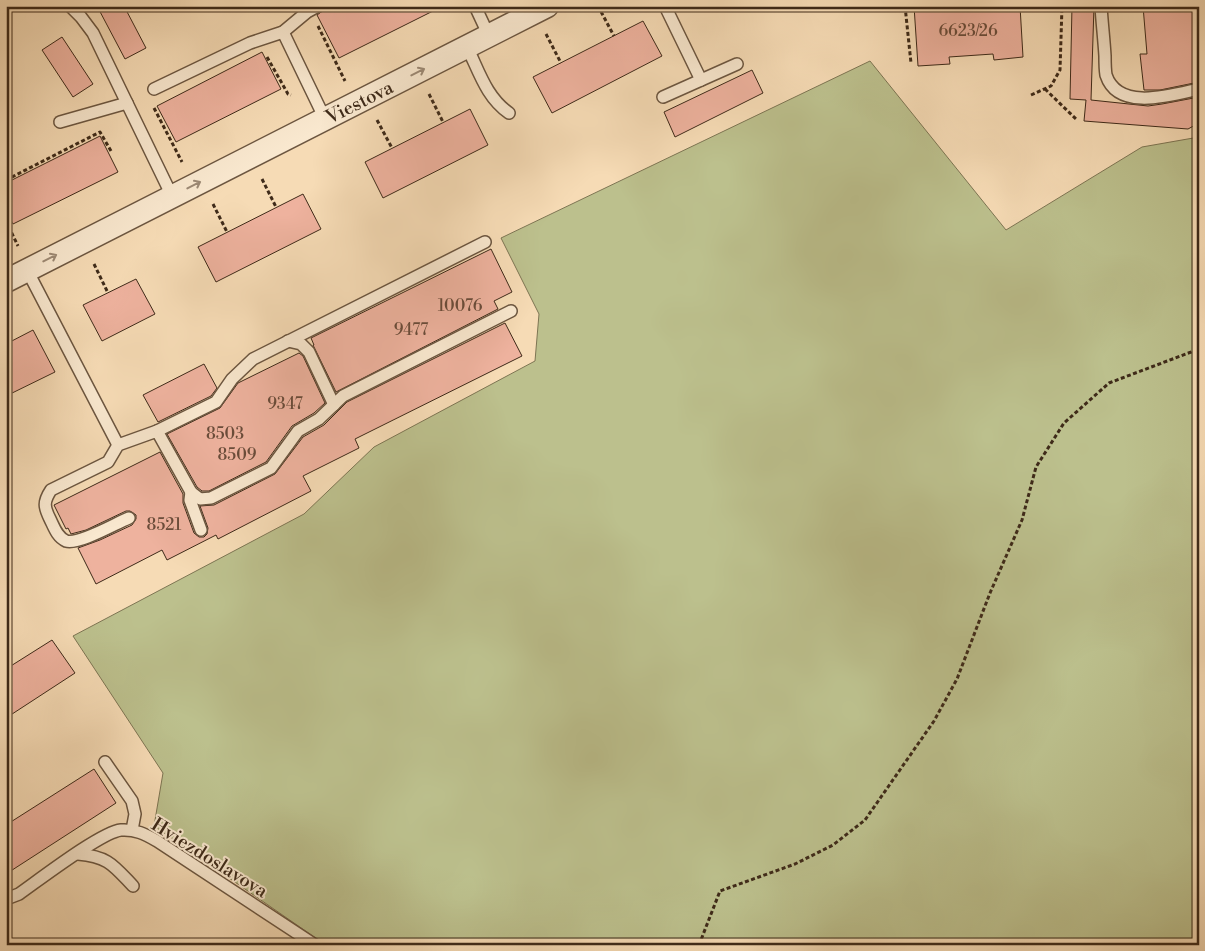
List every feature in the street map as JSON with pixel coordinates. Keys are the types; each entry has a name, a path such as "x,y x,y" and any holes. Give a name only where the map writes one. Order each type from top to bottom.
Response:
{"street":[{"name":"Viestova","path":"6,281 172,196 322,112 467,47 547,6"}],"lane":[{"path":"70,6 82,17 93,33 172,196"},
{"path":"154,89 250,43 283,32 307,12 318,6"},
{"path":"474,6 489,36"},
{"path":"665,6 701,80"},
{"path":"1101,6 1106,75 1112,87 1124,95 1137,98 1162,97 1199,89"},
{"path":"283,32 322,112"},
{"path":"467,47 490,95 498,105 509,113"},
{"path":"663,97 737,64"},
{"path":"60,122 129,108"},
{"path":"129,518 77,541 66,541 58,534 44,507 46,498 51,490 108,462 118,445 157,431 216,402 232,380 253,359 485,242"},
{"path":"27,270 118,445"},
{"path":"157,431 190,492 200,499 211,498 272,468 298,431 319,419 343,396 511,311"},
{"path":"288,341 301,344 309,352 334,405"},
{"path":"190,492 190,500 201,530"},
{"path":"105,762 132,801 135,814 132,830"},
{"name":"Hviezdoslavova","path":"6,899 19,894 101,838 118,830 132,830 145,834 157,841 315,945"},
{"path":"78,854 96,856 111,863 133,886"},
{"path":"293,931 294,945"}],"path":[{"path":"598,6 614,36"},
{"path":"905,6 911,63"},
{"path":"1031,96 1051,86 1060,70 1062,6"},
{"path":"315,20 350,89"},
{"path":"543,29 561,63"},
{"path":"267,56 288,94 322,112"},
{"path":"426,88 443,122"},
{"path":"1045,89 1076,119"},
{"path":"129,108 152,103 183,163"},
{"path":"375,115 392,148"},
{"path":"6,180 100,132 110,151"},
{"path":"259,174 276,207"},
{"path":"210,199 227,232"},
{"path":"6,221 19,247"},
{"path":"91,259 108,293"},
{"path":"699,945 720,891 795,864 833,845 865,820 934,720 957,678 990,593 1022,520 1036,467 1064,423 1109,383 1199,350"}],"green space":[{"path":"870,61 1006,230 1142,147 1199,137 1199,945 320,945 320,941 154,826 163,773 73,636 304,514 374,447 535,361 539,314 501,238"}],"building":[{"path":"97,6 124,6 146,48 125,59"},
{"path":"325,6 443,6 339,58 317,15 324,10"},
{"path":"914,6 1020,6 1023,57 994,60 993,54 949,57 950,64 918,66"},
{"path":"1072,6 1094,6 1091,100 1148,106 1199,97 1199,123 1188,129 1084,121 1086,100 1070,99"},
{"path":"1143,6 1199,6 1199,82 1160,90 1144,90 1140,54 1147,54"},
{"path":"643,21 662,56 552,113 533,77"},
{"path":"62,37 93,84 73,97 42,50"},
{"path":"262,52 281,89 176,142 157,106"},
{"path":"752,70 763,93 675,137 664,112"},
{"path":"470,109 488,145 383,198 365,162"},
{"path":"100,136 118,172 13,224 6,211 6,183"},
{"path":"303,194 321,229 216,282 198,247"},
{"path":"491,249 512,292 494,301 498,309 336,392 311,338"},
{"path":"136,279 155,314 102,341 83,305"},
{"path":"505,323 522,356 355,439 359,448 303,476 311,491 218,539 216,535 167,560 162,550 96,584 78,548 132,525 136,515 126,511 86,530 71,534 68,528 66,529 54,505 160,452 183,494 183,503 194,533 199,537 204,537 207,534 208,528 200,506 214,505 275,474 303,437 324,425 347,402"},
{"path":"33,330 55,372 6,396 6,344"},
{"path":"299,353 303,356 325,403 314,413 292,426 266,462 209,491 202,491 197,487 167,434 220,408 238,383"},
{"path":"204,364 217,388 211,396 158,422 143,395"},
{"path":"52,640 75,673 6,718 6,669"},
{"path":"94,769 116,803 6,874 6,825"}]}
